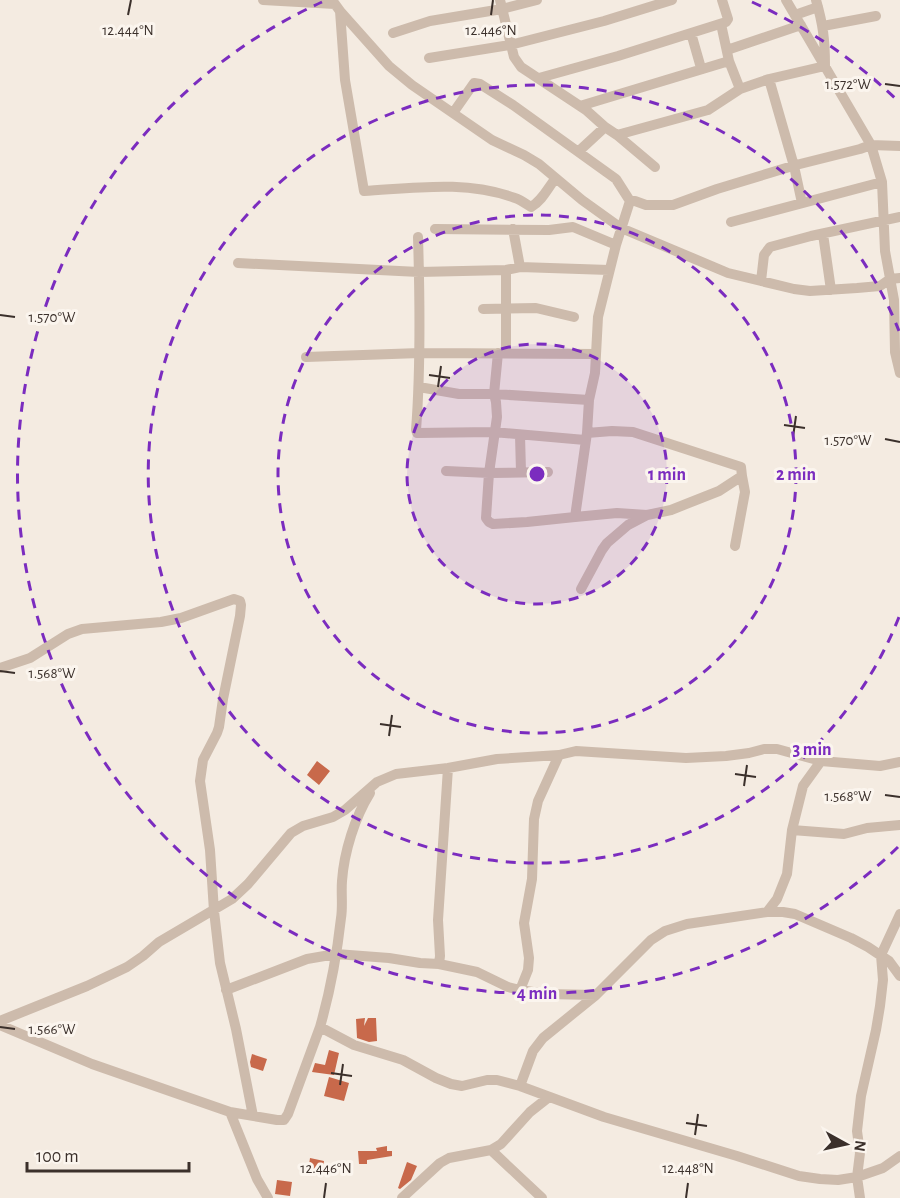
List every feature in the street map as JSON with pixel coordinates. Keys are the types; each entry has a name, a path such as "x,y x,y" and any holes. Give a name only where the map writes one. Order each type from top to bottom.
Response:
{"street":[{"path":"263,0 336,5 389,66 423,94 492,140 539,164 621,228 728,273 801,290 831,290 880,285 895,278"},
{"path":"393,33 430,21 501,4 537,0"},
{"path":"429,58 510,45 604,21 672,0"},
{"path":"539,78 722,24 728,19 722,0"},
{"path":"786,0 871,145 882,182 885,251 895,278 894,300 900,373"},
{"path":"501,4 510,45 520,67 580,106 655,166"},
{"path":"580,106 701,68 798,20 817,4 823,26 825,66"},
{"path":"336,5 345,80 364,191 455,186 483,189 518,198 531,207 543,196 555,178"},
{"path":"823,26 876,16"},
{"path":"722,24 728,56 740,89"},
{"path":"691,33 701,68"},
{"path":"617,135 708,110 740,89 769,79 825,66"},
{"path":"769,79 802,203"},
{"path":"453,113 474,83 480,84 616,179 630,201"},
{"path":"579,151 605,127"},
{"path":"630,201 656,206 673,205 717,189 871,145 900,146"},
{"path":"731,222 882,182"},
{"path":"575,517 589,400 595,374 598,317 616,244 630,201"},
{"path":"761,281 765,255 770,247 900,218"},
{"path":"435,228 549,230 573,227 616,244"},
{"path":"513,229 520,267"},
{"path":"823,234 831,290"},
{"path":"418,237 420,387 417,434 494,432 586,437 612,430 633,432 741,467 745,492 735,546"},
{"path":"238,263 419,272 506,270 520,267 609,270"},
{"path":"506,270 506,309 502,353 494,394 496,417 486,518 493,524 617,513 647,515"},
{"path":"483,309 536,308 574,317"},
{"path":"306,357 420,353 596,354"},
{"path":"420,387 459,394 589,400"},
{"path":"520,435 521,472"},
{"path":"446,471 548,472"},
{"path":"581,589 607,543 628,525 647,515 670,510 719,491 742,476"},
{"path":"0,668 30,658 68,634 82,629 171,620 234,599 242,604 219,727 202,760 201,790 210,850 220,963 253,1116"},
{"path":"0,1023 127,967 159,942 232,899 248,884 291,833 303,826 333,817 345,810 377,782 396,774 497,759 559,755 576,751 686,758 726,756 777,748 821,760 880,766 900,762"},
{"path":"520,990 528,970 529,958 524,922 532,879 535,812 542,790 559,755"},
{"path":"767,912 777,899 787,874 792,830 803,786 821,760"},
{"path":"439,964 438,920 448,768"},
{"path":"0,1023 92,1064 230,1112 284,1120 320,1027 330,992 342,915 342,880 345,858 365,801 377,782"},
{"path":"792,830 844,834 867,828 900,825"},
{"path":"520,1086 533,1051 543,1038 596,995 645,945 665,931 687,924 767,912 795,914 851,938 882,955 900,976"},
{"path":"860,1198 857,1177 860,1153 857,1131 861,1096 880,1006 883,980 882,955 900,914"},
{"path":"226,990 307,959 336,954 439,964 477,972 508,987 520,990 546,994 596,995"},
{"path":"320,1027 354,1046 403,1060 451,1084 462,1086 497,1080 520,1086 604,1117 799,1176 838,1180 857,1177 883,1168 900,1156"},
{"path":"402,1198 448,1158 491,1150 501,1144 530,1112 549,1097"},
{"path":"230,1112 257,1179 268,1198"},
{"path":"491,1150 542,1198"}],"building":[{"path":"317,761 330,771 319,785 307,775"},
{"path":"365,1018 364,1026 368,1018 376,1018 377,1041 369,1042 357,1038 356,1019"},
{"path":"329,1050 339,1053 334,1075 312,1072 315,1063 325,1065"},
{"path":"252,1054 267,1059 263,1071 251,1067"},
{"path":"329,1077 349,1083 344,1101 324,1096"},
{"path":"387,1146 387,1151 392,1151 392,1156 367,1160 367,1164 359,1164 358,1151 377,1151 376,1148"},
{"path":"310,1158 324,1161 322,1174 308,1172"},
{"path":"407,1162 417,1166 411,1180 400,1189 398,1188"},
{"path":"277,1180 292,1182 290,1196 275,1194"}]}
